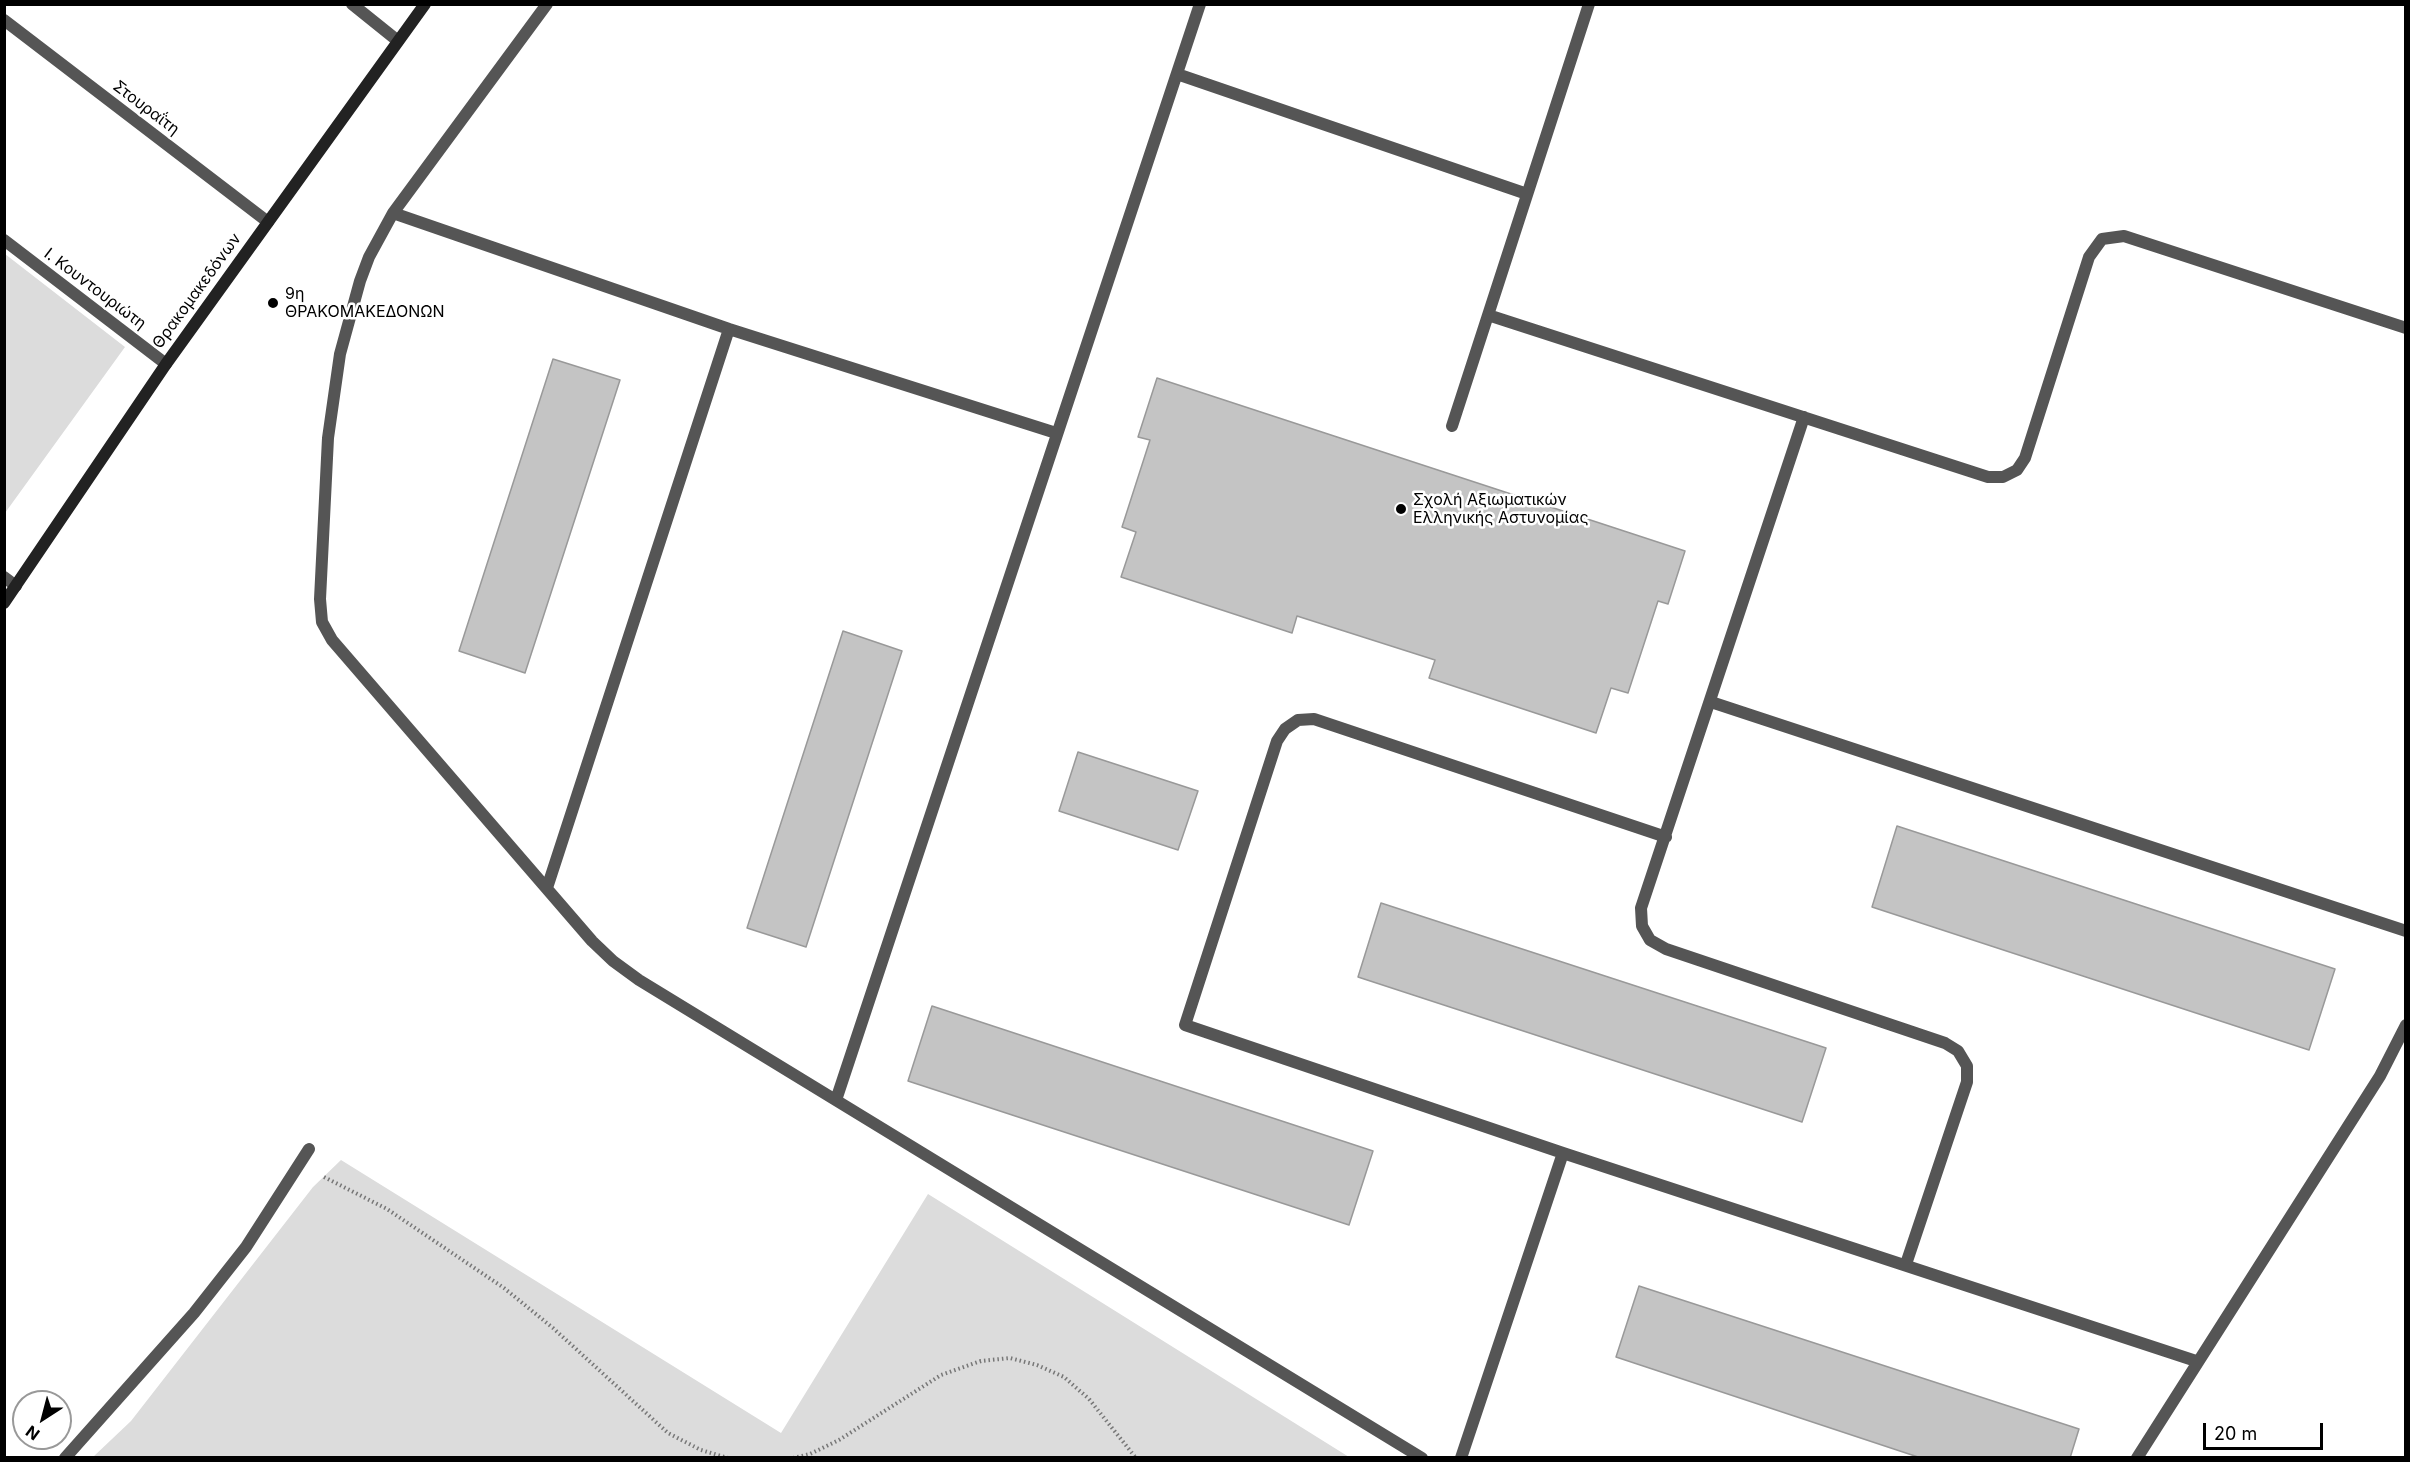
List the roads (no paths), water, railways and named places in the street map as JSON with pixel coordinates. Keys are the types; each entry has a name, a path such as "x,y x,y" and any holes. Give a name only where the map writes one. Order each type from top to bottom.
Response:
{"main road":[{"name":"Θρακομακεδόνων","path":"4,603 166,364 425,4"}],"street":[{"path":"352,4 398,41"},
{"path":"547,4 393,213 369,257 360,281 340,354 333,393 326,461 320,599 322,622 332,640 592,941 613,961 639,980 1422,1458"},
{"path":"836,1100 1200,4"},
{"path":"1452,426 1589,4"},
{"name":"Στουραΐτη","path":"4,20 268,222"},
{"path":"1177,74 1527,194"},
{"path":"393,213 729,329 1056,433"},
{"path":"1488,315 1988,477 2003,477 2017,470 2025,458 2089,256 2102,239 2124,236 2406,328"},
{"name":"Ι. Κουντουριώτη","path":"4,240 166,364"},
{"path":"547,888 729,329"},
{"path":"1804,417 1641,908 1642,926 1650,940 1666,949 1945,1043 1958,1051 1967,1066 1967,1082 1906,1264"},
{"path":"4,577 16,586"},
{"path":"1711,702 2406,931"},
{"path":"1666,837 1314,719 1298,720 1285,729 1277,741 1185,1025 1563,1153 2196,1361"},
{"path":"2137,1458 2196,1361 2380,1076 2406,1025"},
{"path":"65,1458 194,1313 246,1247 309,1149"},
{"path":"1461,1458 1563,1153"}],"place":[{"name":"9η ΘΡΑΚΟΜΑΚΕΔΟΝΩΝ","path":"273,303"},
{"name":"Σχολή Αξιωματικών Ελληνικής Αστυνομίας","path":"1401,509"}]}
